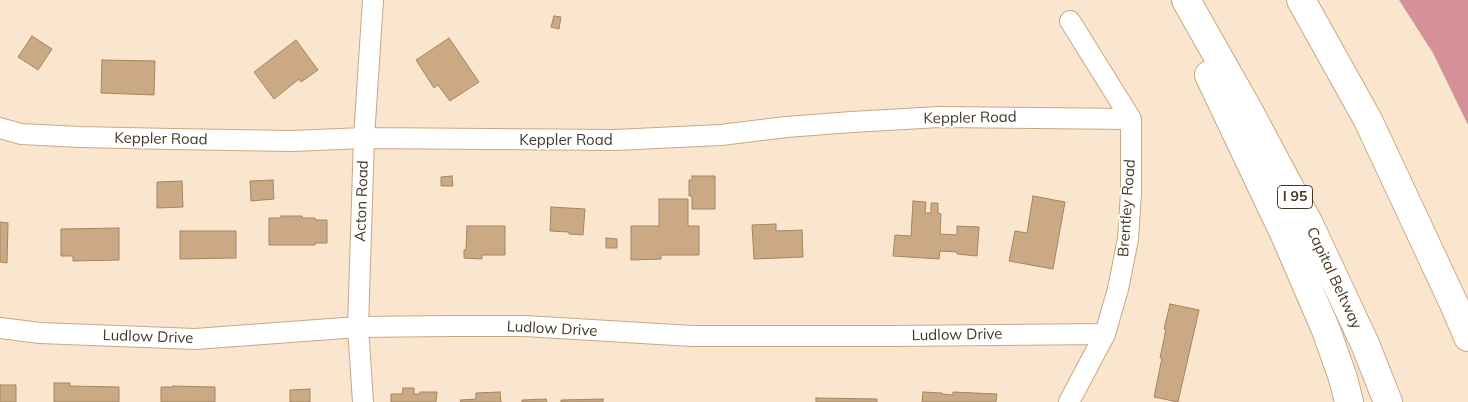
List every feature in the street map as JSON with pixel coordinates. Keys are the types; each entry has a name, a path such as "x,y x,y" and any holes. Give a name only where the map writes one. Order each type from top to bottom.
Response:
{"highway":[{"path":"1171,0 1234,125 1285,235 1326,330 1343,378 1349,402"},
{"name":"Capital Beltway","path":"1186,0 1251,115 1309,224 1365,344 1388,402"},
{"path":"1301,0 1368,120 1468,308"},
{"path":"1368,120 1468,337"}],"street":[{"name":"Acton Road","path":"363,402 358,327 364,138 373,0"},
{"path":"1070,21 1132,119"},
{"name":"Keppler Road","path":"0,128 21,134 80,137 292,141 364,138 615,140 720,135 786,127 939,117 1132,119"},
{"name":"Brentley Road","path":"1069,402 1105,334 1118,289 1128,239 1132,119"},
{"name":"Ludlow Drive","path":"0,328 40,333 196,339 358,327 525,326 692,336 1105,334"}],"shaded area":[{"path":"1399,0 1468,0 1468,125 1433,53"}],"building":[{"path":"554,16 561,17 559,29 551,27"},
{"path":"32,36 52,49 38,70 18,57"},
{"path":"449,38 479,82 450,101 438,85 434,88 416,60"},
{"path":"296,40 318,70 301,82 299,79 274,99 254,72"},
{"path":"102,60 155,61 154,95 101,93"},
{"path":"452,176 453,186 441,186 441,177"},
{"path":"692,176 715,176 715,209 692,209 692,196 689,196 689,180 692,180"},
{"path":"273,180 274,199 251,201 250,181"},
{"path":"182,181 183,207 157,208 157,182"},
{"path":"1033,196 1065,202 1053,269 1009,261 1015,231 1027,233"},
{"path":"659,199 688,199 688,226 699,226 699,255 661,255 661,259 631,260 631,226 659,226"},
{"path":"913,201 926,202 925,213 931,213 931,203 938,203 938,213 941,214 940,234 957,235 957,226 979,227 977,256 940,251 939,259 893,256 895,235 911,236"},
{"path":"551,207 585,209 583,235 550,231"},
{"path":"281,216 302,216 302,218 327,220 327,243 315,243 315,245 269,245 269,218 281,218"},
{"path":"0,222 8,223 7,263 0,262"},
{"path":"776,224 776,231 802,230 803,257 754,259 752,225"},
{"path":"467,226 505,226 505,255 482,255 482,259 464,258"},
{"path":"119,228 119,260 73,261 73,256 61,256 61,229"},
{"path":"180,231 236,231 236,258 180,259"},
{"path":"606,238 617,239 617,248 606,248"},
{"path":"1170,304 1199,310 1178,402 1154,397 1162,358 1160,358 1166,329 1164,329"},
{"path":"54,383 70,383 70,386 119,387 119,402 54,402"},
{"path":"0,385 16,385 16,402 0,402"},
{"path":"161,387 215,387 215,402 161,402"},
{"path":"403,388 414,388 414,394 437,392 436,402 391,402 391,394 402,394"},
{"path":"310,389 310,402 290,402 290,390"},
{"path":"500,392 501,402 461,402 460,400 476,399 476,393"},
{"path":"923,392 953,395 953,392 997,394 996,402 922,402"},
{"path":"816,398 877,399 877,402 816,402"},
{"path":"546,399 547,402 522,402 522,400"},
{"path":"603,399 603,402 561,402 561,400"}]}
